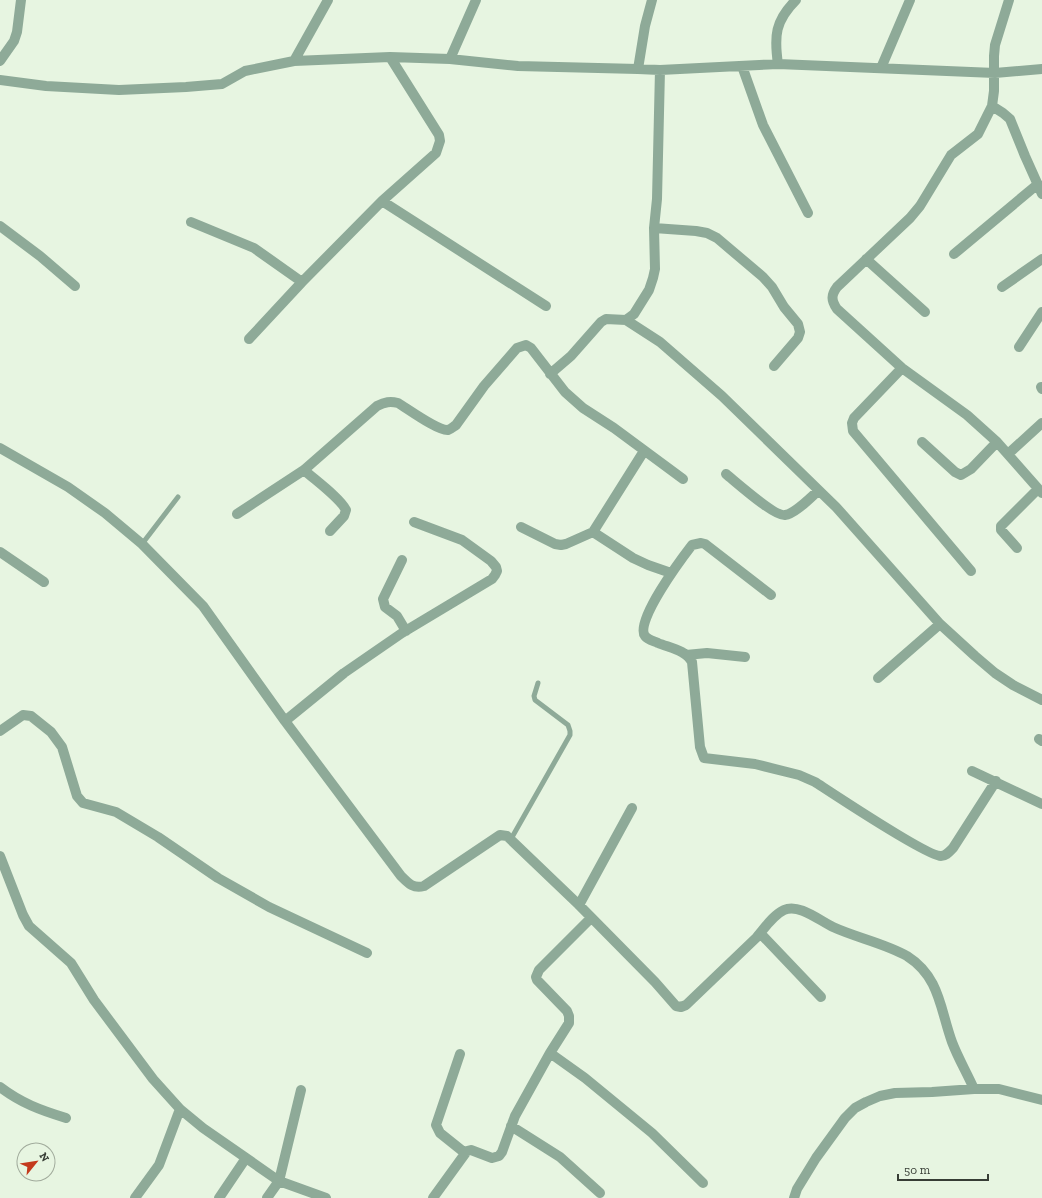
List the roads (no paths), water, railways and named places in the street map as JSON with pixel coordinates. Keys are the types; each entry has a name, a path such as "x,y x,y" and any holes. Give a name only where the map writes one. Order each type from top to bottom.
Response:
{"street":[{"path":"0,61 14,41 17,32 21,0"},
{"path":"294,61 328,0"},
{"path":"450,59 476,0"},
{"path":"638,69 645,26 652,0"},
{"path":"778,64 776,31 786,10 796,0"},
{"path":"881,68 910,0"},
{"path":"1009,0 995,45 995,73 992,106 978,134 951,154 928,194 915,212 832,294 833,303 837,309 902,368 966,415 997,442 1040,491 1000,526 1001,530 1017,548"},
{"path":"249,339 302,282 382,201 436,153 440,141 439,135 390,57"},
{"path":"0,80 46,86 119,90 186,87 222,84 245,71 294,61 390,57 450,59 518,66 660,70 778,64 995,73 1042,69"},
{"path":"742,66 763,125 808,213"},
{"path":"626,320 634,314 649,290 653,278 655,258 654,228 657,199 660,70"},
{"path":"992,106 1010,119 1042,194"},
{"path":"954,254 1038,184"},
{"path":"382,201 546,306"},
{"path":"191,222 254,248 302,282"},
{"path":"0,226 40,256 75,286"},
{"path":"654,228 707,233 717,238 763,277 772,287 784,307 798,324 800,332 798,338 774,366"},
{"path":"866,259 925,312"},
{"path":"1002,287 1042,259"},
{"path":"1019,347 1042,312"},
{"path":"550,374 571,356 600,322 606,319 626,320 660,342 722,396 836,507 940,624 995,673 1013,685 1042,700"},
{"path":"237,514 304,470 377,406 384,402 398,402 439,428 452,428 456,425 484,386 517,348 526,345 531,348 565,392 583,408 614,428 683,479"},
{"path":"902,368 854,418 852,423 853,431 971,571"},
{"path":"1008,454 1042,423"},
{"path":"922,442 955,472 961,475 971,469 997,442"},
{"path":"0,448 68,487 105,513 142,544 203,606 285,721 409,884 414,887 424,886 500,835 504,835 511,839 579,905 655,982 676,1006 681,1007 686,1005 778,914 792,908 797,909 833,927 906,956 925,972 938,993 956,1052 974,1089"},
{"path":"521,527 554,544 561,545 593,532 644,451"},
{"path":"304,470 344,506 346,510 344,516 330,531"},
{"path":"726,474 771,510 782,515 792,512 818,491"},
{"path":"285,721 344,672 406,630 492,579 496,575 497,571 494,564 462,540 414,522"},
{"path":"593,532 633,558 671,573"},
{"path":"745,658 707,653 686,654 650,640 645,636 643,631 645,619 671,573 692,545 701,543 705,544 771,595"},
{"path":"0,552 44,582"},
{"path":"402,560 383,599 383,603 397,616 406,630"},
{"path":"878,678 940,624"},
{"path":"686,654 689,656 693,666 700,747 704,758 755,764 799,775 810,780 908,841 939,857 945,855 953,848 996,781"},
{"path":"0,731 23,715 31,716 51,732 62,747 77,796 84,802 121,814 218,878 269,907 367,953"},
{"path":"972,771 1042,804"},
{"path":"579,905 632,808"},
{"path":"0,856 23,915 29,926 71,963 94,1000 153,1079 180,1110 203,1128 279,1181 326,1198"},
{"path":"433,1198 465,1153 471,1150 492,1158 496,1158 502,1152 511,1126 550,1053 569,1023 567,1011 562,1004 537,980 537,974 539,970 591,918"},
{"path":"760,933 821,997"},
{"path":"550,1053 585,1078 652,1133 703,1182"},
{"path":"460,1054 436,1125 440,1132 465,1153"},
{"path":"0,1087 22,1102 45,1112 66,1118"},
{"path":"794,1198 797,1189 816,1158 845,1118 860,1105 880,1096 895,1093 974,1089 998,1090 1042,1100"},
{"path":"267,1198 279,1181 301,1090"},
{"path":"135,1198 160,1165 180,1110"},
{"path":"511,1126 560,1157 600,1193"},
{"path":"219,1198 246,1158"}],"lane":[{"path":"142,544 178,497"},
{"path":"511,839 570,735 568,725 535,700 534,696 538,683"}]}
